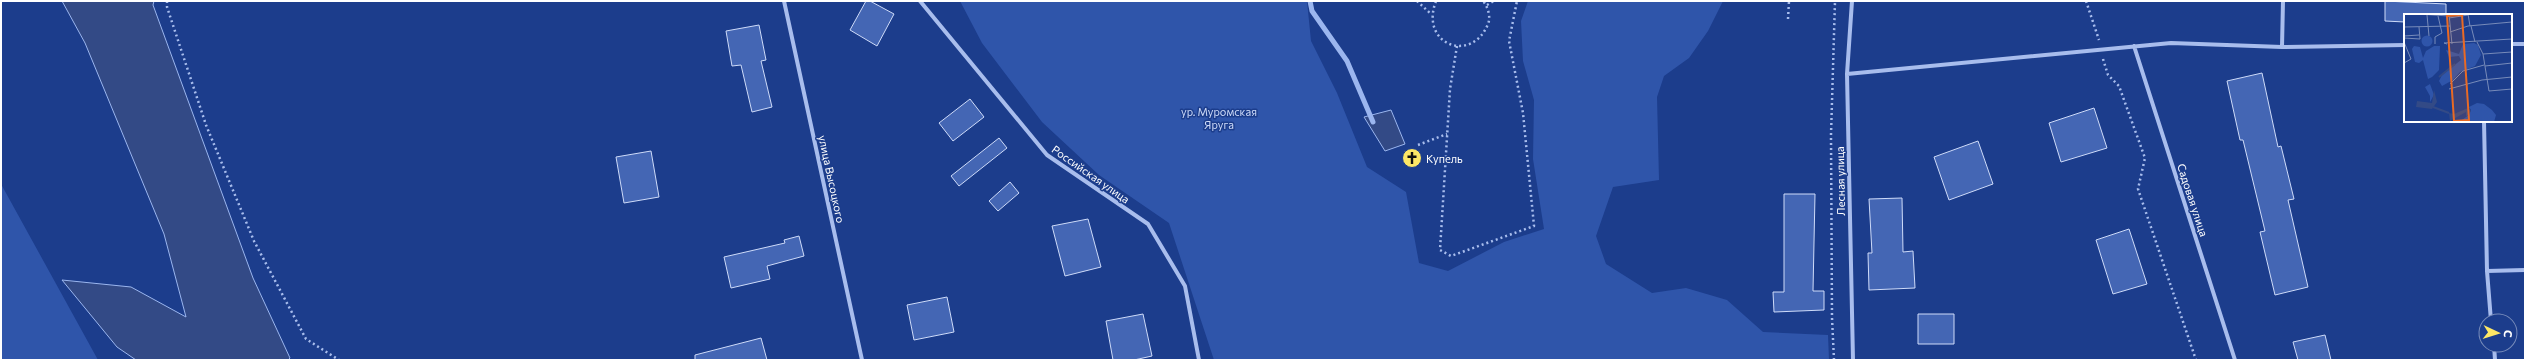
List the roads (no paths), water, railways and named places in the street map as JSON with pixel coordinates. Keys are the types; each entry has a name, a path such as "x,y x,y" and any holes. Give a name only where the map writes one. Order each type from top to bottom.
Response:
{"street":[{"name":"улица Высоцкого","path":"784,1 862,360"},
{"name":"Российская улица","path":"920,1 1047,155 1148,224 1185,286 1199,360"},
{"name":"Лесная улица","path":"1852,1 1847,74 1853,360"},
{"path":"2282,47 2283,1"},
{"path":"1847,74 2171,43 2282,47 2404,45"},
{"path":"2512,44 2525,44"},
{"name":"Садовая улица","path":"2134,46 2235,360"},
{"path":"2484,122 2487,271 2490,313"},
{"path":"2487,271 2525,270"}],"waterway":[{"path":"1310,1 1312,11 1347,61 1373,122"}],"place":[{"name":"Купель","path":"1412,158"}],"park label":[{"name":"ур. Муромская Яруга","path":"1219,117"}]}
